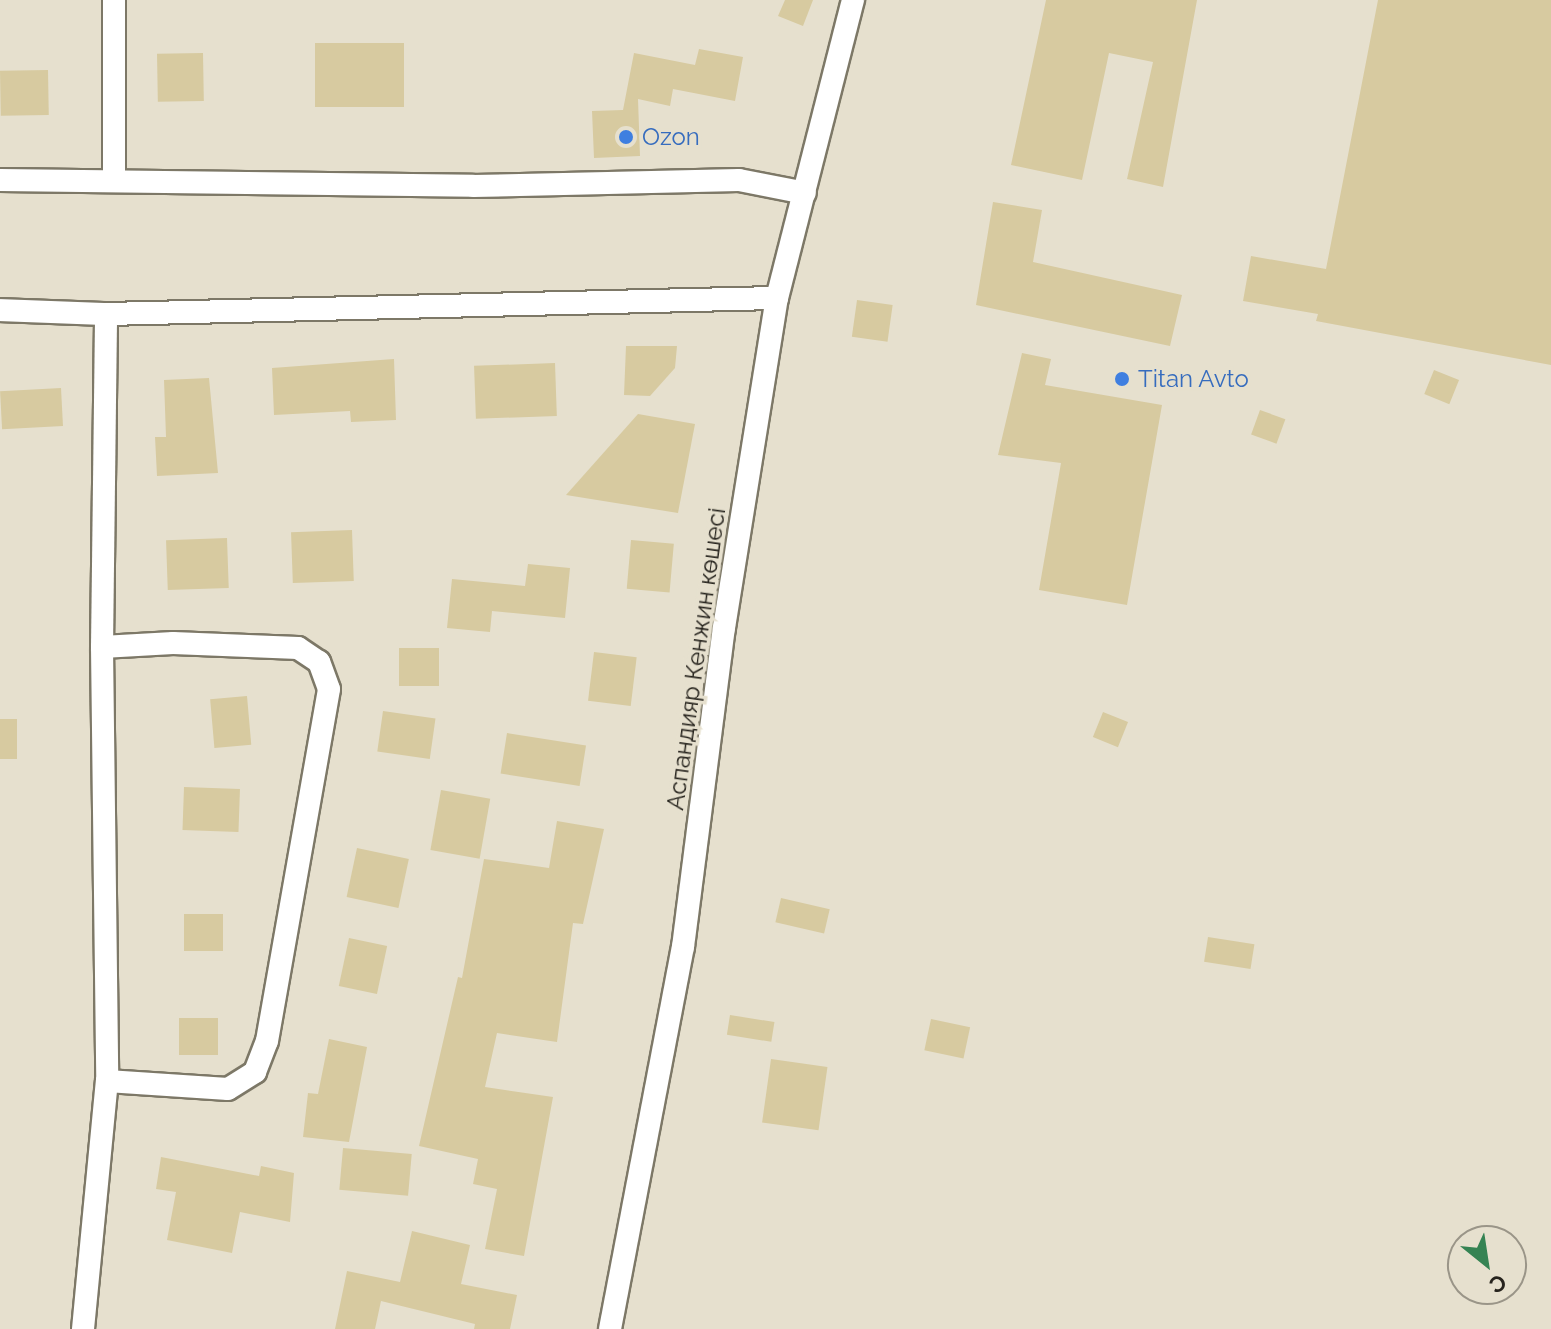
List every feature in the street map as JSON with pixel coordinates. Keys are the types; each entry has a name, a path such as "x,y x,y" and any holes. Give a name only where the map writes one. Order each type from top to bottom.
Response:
{"street":[{"path":"114,0 114,180"},
{"name":"Аспандияр Кенжин көшесі","path":"610,1329 683,947 724,628 777,298 805,193 825,96 853,0"},
{"path":"0,180 473,186 739,180 805,193"},
{"path":"0,310 106,314 777,298"},
{"path":"83,1329 107,1081 102,647 106,314"},
{"path":"102,647 298,648 319,662 329,689 267,1041 255,1072 228,1089 107,1081"}],"building":[{"path":"785,0 813,0 803,26 778,16"},
{"path":"1046,0 1197,0 1163,187 1127,179 1153,62 1109,53 1082,180 1011,165"},
{"path":"1378,0 1551,0 1551,365 1316,321 1318,314 1243,301 1251,256 1326,269"},
{"path":"315,43 404,43 404,107 315,107"},
{"path":"699,49 743,57 735,101 673,89 670,106 638,99 640,156 594,158 592,111 623,110 634,53 695,65"},
{"path":"203,53 204,101 158,102 157,54"},
{"path":"48,70 49,115 1,116 0,71"},
{"path":"993,202 1042,210 1033,262 1182,295 1170,346 976,305"},
{"path":"857,300 893,305 888,342 852,337"},
{"path":"626,346 677,346 675,368 650,396 624,395"},
{"path":"1022,353 1051,359 1045,385 1162,405 1127,605 1039,590 1061,463 998,455"},
{"path":"394,359 396,420 351,422 350,411 274,415 272,368"},
{"path":"555,363 557,416 476,419 474,366"},
{"path":"1434,370 1459,380 1449,404 1424,394"},
{"path":"209,378 218,473 157,476 155,437 166,437 164,380"},
{"path":"61,388 63,426 2,429 0,391"},
{"path":"1260,410 1285,419 1276,444 1251,434"},
{"path":"638,414 695,424 678,513 566,495"},
{"path":"352,530 354,581 293,583 291,532"},
{"path":"227,538 229,588 168,590 166,540"},
{"path":"631,540 674,544 670,593 627,589"},
{"path":"528,564 570,568 565,618 492,611 490,632 447,628 452,579 525,586"},
{"path":"399,648 439,648 439,686 399,686"},
{"path":"594,652 637,657 631,706 588,701"},
{"path":"247,696 251,745 214,748 210,699"},
{"path":"383,711 435,718 430,759 377,752"},
{"path":"1103,712 1128,722 1118,747 1093,737"},
{"path":"0,719 17,719 17,759 0,759"},
{"path":"507,733 586,746 580,786 501,773"},
{"path":"184,787 240,789 238,832 182,830"},
{"path":"441,790 490,799 480,859 430,850"},
{"path":"557,821 604,829 583,924 573,923 557,1042 497,1033 485,1087 553,1097 524,1256 485,1249 497,1189 473,1184 478,1159 419,1146 458,977 462,978 484,859 549,868"},
{"path":"357,848 409,859 398,908 347,897"},
{"path":"781,898 830,909 824,934 775,922"},
{"path":"184,914 223,914 223,951 184,951"},
{"path":"1208,937 1254,944 1251,969 1204,962"},
{"path":"349,938 387,946 377,994 339,986"},
{"path":"730,1015 774,1022 771,1042 727,1035"},
{"path":"179,1018 218,1018 218,1055 179,1055"},
{"path":"931,1019 970,1027 963,1059 924,1050"},
{"path":"329,1039 367,1047 349,1142 303,1137 308,1093 318,1094"},
{"path":"771,1059 827,1067 819,1130 762,1122"},
{"path":"343,1148 412,1154 408,1196 339,1190"},
{"path":"161,1157 259,1176 261,1166 294,1173 290,1222 240,1212 232,1253 167,1240 176,1192 156,1189"},
{"path":"412,1231 470,1245 461,1284 517,1295 510,1329 474,1329 475,1324 381,1301 375,1329 335,1329 347,1271 400,1282"}],"place":[{"name":"Ozon","path":"626,137"},
{"name":"Titan Avto","path":"1122,379"}]}
